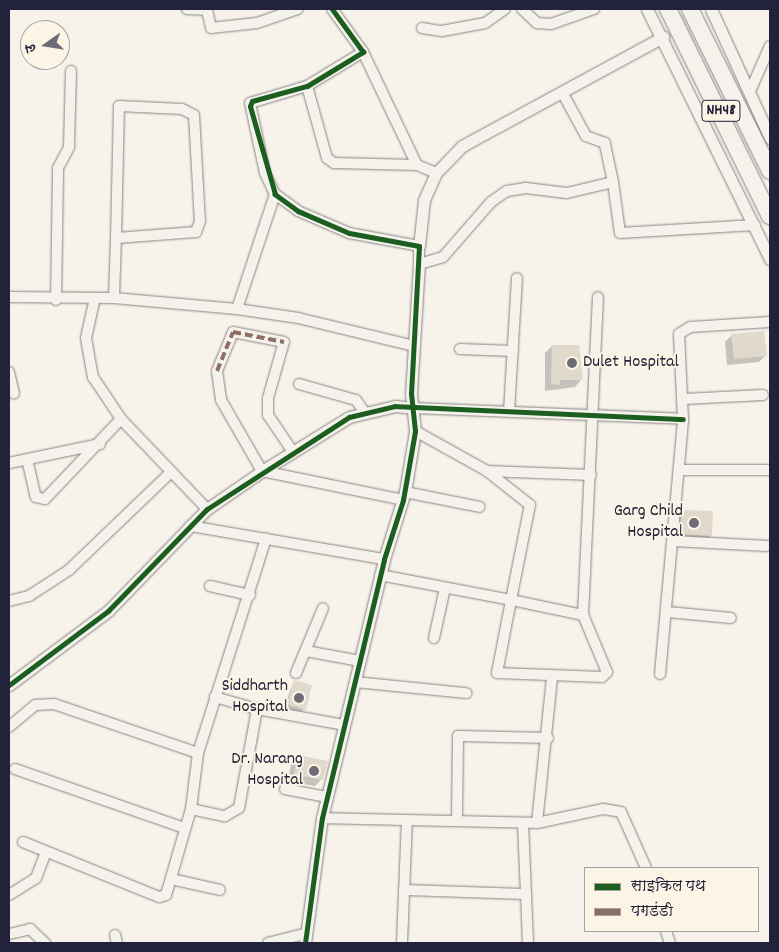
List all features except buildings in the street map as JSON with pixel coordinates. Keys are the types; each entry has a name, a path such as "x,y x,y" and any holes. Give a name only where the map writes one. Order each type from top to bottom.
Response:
{"highway":[{"name":"NH48","path":"668,9 770,216"},
{"name":"NH48","path":"690,9 770,171"}],"street":[{"path":"187,9 207,10 211,28 257,23 298,9"},
{"path":"332,9 363,52 416,165"},
{"path":"422,28 442,31 485,23 505,9"},
{"path":"522,9 537,23 551,24 594,9"},
{"path":"647,9 663,37 770,259"},
{"path":"711,9 751,89 770,138"},
{"path":"268,943 305,939 322,818 384,559 404,496 415,431 413,408 415,346 419,246 424,200 436,173 462,146 485,131 663,37"},
{"path":"751,89 770,46"},
{"path":"363,52 307,86 250,103 266,174 275,194 298,211 349,233 419,246"},
{"path":"56,300 58,168 69,147 70,70"},
{"path":"307,86 327,158 334,163 416,165 436,173"},
{"path":"562,92 586,136 605,143 620,233 754,225"},
{"path":"114,298 119,106 182,109 194,115 200,211 196,232 116,238"},
{"path":"419,264 443,257 491,202 507,191 526,188 567,193 613,182"},
{"path":"237,309 275,194"},
{"path":"509,412 517,278"},
{"path":"9,297 56,300 114,298 237,309 298,318 415,346"},
{"path":"415,431 487,471 530,504 497,673 552,677 602,677 607,672 583,615 594,414 598,297"},
{"path":"95,298 87,357 92,377 121,419 170,473 207,509"},
{"path":"660,674 668,612 683,419 684,399 679,334 683,329 770,322"},
{"path":"262,471 221,400 217,371 233,332 284,342 268,398 268,415 293,452"},
{"path":"460,349 513,351"},
{"path":"9,372 14,393"},
{"path":"299,384 356,400 365,413"},
{"path":"684,399 763,395"},
{"path":"9,685 108,611 207,509 262,471 349,417 395,406 683,419"},
{"path":"27,459 36,497 45,499 100,444 121,419"},
{"path":"9,463 100,444"},
{"path":"680,470 770,470"},
{"path":"262,471 404,496 480,507"},
{"path":"487,471 591,475"},
{"path":"9,601 29,596 69,570 170,473"},
{"path":"190,526 384,559"},
{"path":"23,842 159,897 166,895 191,809 198,753 250,595 266,538"},
{"path":"674,541 767,546"},
{"path":"380,575 583,615"},
{"path":"210,586 250,595"},
{"path":"434,638 445,588"},
{"path":"296,673 323,608"},
{"path":"668,612 730,618"},
{"path":"306,651 360,661"},
{"path":"537,823 548,738 552,677"},
{"path":"355,682 466,693"},
{"path":"215,697 257,709 344,724"},
{"path":"9,727 35,705 54,704 198,753"},
{"path":"191,809 225,816 239,808 257,709"},
{"path":"457,819 458,736 548,738"},
{"path":"15,769 184,828"},
{"path":"285,789 327,797"},
{"path":"322,818 457,819 537,823 603,809 621,812 646,867"},
{"path":"402,943 407,820"},
{"path":"522,823 528,943"},
{"path":"9,895 36,878 46,852"},
{"path":"170,879 220,890"},
{"path":"404,890 526,894"},
{"path":"9,934 30,928 45,943"}],"marked path":[{"path":"217,371 233,332 284,342"}],"cycle path":[{"path":"305,943 322,818 384,559 403,500 415,431 411,394 419,246 349,233 298,211 275,194 250,106 252,101 307,86 363,52 332,9"},
{"path":"9,685 108,611 207,509 349,417 395,406 683,419"}],"place":[{"name":"Dulet Hospital","path":"572,363"},
{"name":"Garg Child Hospital","path":"694,523"},
{"name":"Siddharth Hospital","path":"299,698"},
{"name":"Dr. Narang Hospital","path":"314,771"}]}
